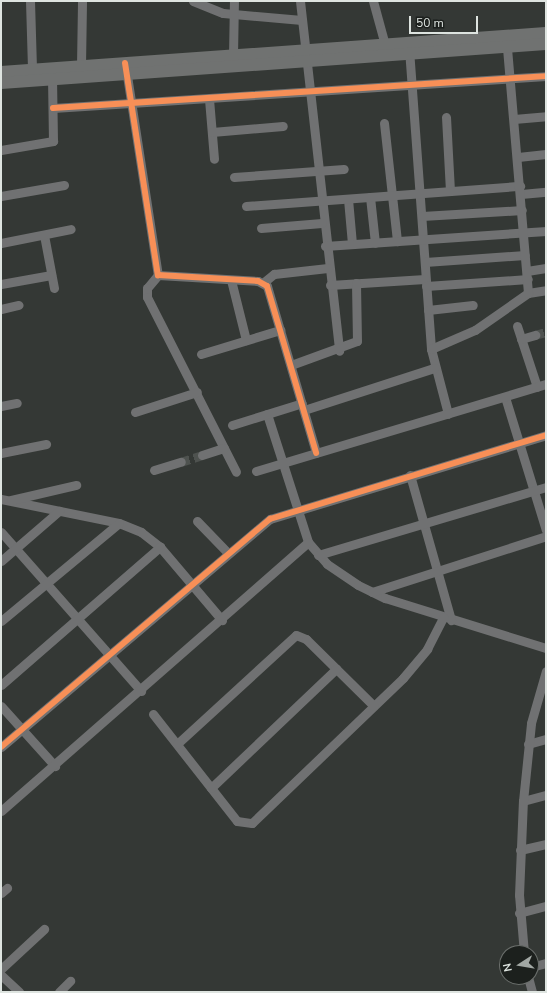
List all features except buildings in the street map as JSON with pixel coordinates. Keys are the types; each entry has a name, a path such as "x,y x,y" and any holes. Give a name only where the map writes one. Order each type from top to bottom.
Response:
{"main road":[{"path":"1,72 81,66 126,69 307,57 409,49 546,33"},
{"path":"1,83 52,80 233,56 307,57 385,45 409,49 507,47 546,44"}],"street":[{"path":"30,1 32,70"},
{"path":"81,66 82,1"},
{"path":"193,1 234,14 302,20"},
{"path":"233,56 234,1"},
{"path":"300,1 307,57 322,223 338,351"},
{"path":"373,1 385,45"},
{"path":"507,47 518,157 528,293"},
{"path":"409,49 431,349 434,368 448,414"},
{"path":"126,69 158,275 147,288 147,297 197,392 236,472"},
{"path":"53,108 310,94 510,80 546,76"},
{"path":"1,150 53,141 52,80"},
{"path":"209,99 214,159"},
{"path":"514,119 546,116"},
{"path":"446,117 450,192"},
{"path":"384,123 397,241"},
{"path":"212,132 283,126"},
{"path":"518,157 546,154"},
{"path":"234,177 344,169"},
{"path":"1,186 2,196 64,185"},
{"path":"246,206 450,192 520,190 546,192"},
{"path":"370,197 375,242"},
{"path":"348,199 352,244"},
{"path":"422,216 522,210"},
{"path":"261,228 322,223"},
{"path":"1,243 70,230"},
{"path":"325,246 524,234 546,231"},
{"path":"44,235 54,288"},
{"path":"425,262 525,255"},
{"path":"158,275 264,282 274,274 328,268"},
{"path":"330,285 356,283 426,283 527,275 546,268"},
{"path":"1,284 51,275"},
{"path":"231,280 246,340"},
{"path":"264,282 291,365 316,453"},
{"path":"291,365 353,345 359,336 356,283"},
{"path":"431,349 476,330 528,293 546,290"},
{"path":"1,309 19,305"},
{"path":"428,310 473,305"},
{"path":"256,471 542,385 521,339 517,326"},
{"path":"201,354 280,330"},
{"path":"521,339 535,335"},
{"path":"232,425 434,368"},
{"path":"135,412 197,392"},
{"path":"505,397 546,530"},
{"path":"1,406 17,403"},
{"path":"267,414 296,509 308,542 318,555 340,574 372,592 447,618 546,648"},
{"path":"1,747 263,523 296,509 546,435"},
{"path":"1,452 46,444"},
{"path":"202,455 224,448"},
{"path":"154,470 181,462"},
{"path":"153,714 237,821 252,823 414,666 447,618 438,570 410,476"},
{"path":"5,500 76,485"},
{"path":"318,555 546,486"},
{"path":"5,500 119,523 141,532 160,548 222,620"},
{"path":"1,561 59,511"},
{"path":"197,521 228,553"},
{"path":"1,621 119,523"},
{"path":"1,532 47,582 141,691"},
{"path":"372,592 546,536"},
{"path":"1,811 141,691 308,542"},
{"path":"1,685 160,548"},
{"path":"177,744 290,637 296,635 306,639 374,706"},
{"path":"211,788 336,669"},
{"path":"523,945 519,913 522,800 528,744 544,686 546,671"},
{"path":"1,706 55,766"},
{"path":"528,744 546,739"},
{"path":"522,800 546,795"},
{"path":"520,850 546,844"},
{"path":"519,913 546,906"},
{"path":"1,969 44,929"},
{"path":"1,975 19,992"},
{"path":"59,992 70,981"}],"tunnel":[{"path":"535,335 546,332"},
{"path":"181,462 202,455"}],"cycle path":[{"path":"125,63 158,275 258,281 267,286 316,453"},
{"path":"53,108 546,76"},
{"path":"1,747 270,519 546,435"}]}
